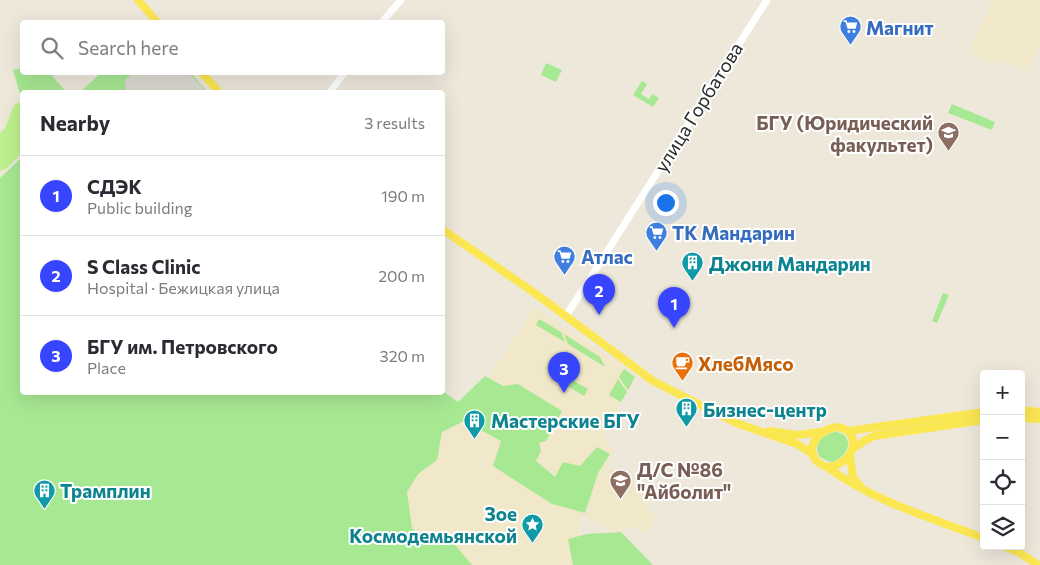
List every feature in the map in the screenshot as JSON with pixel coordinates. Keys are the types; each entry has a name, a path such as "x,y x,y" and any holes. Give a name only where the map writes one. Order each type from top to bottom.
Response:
{"main road":[{"path":"138,0 155,20"},
{"path":"384,20 401,0"},
{"name":"улица Горбатова","path":"566,316 767,0"},
{"path":"204,75 217,90"},
{"path":"332,90 343,75"},
{"path":"445,231 566,316 653,381 736,422 797,444 813,454"},
{"path":"697,403 765,430 797,435 821,432 837,426 845,428 852,437 853,478 864,489"},
{"path":"1025,410 1040,412"},
{"path":"848,431 980,413"},
{"path":"1025,418 1040,419"},
{"path":"827,467 838,465 847,459 864,441 874,436 980,421"},
{"path":"821,432 814,441 812,448 818,463 852,484 898,505 980,536"},
{"path":"1013,550 1038,565"}],"shaded area":[{"path":"992,0 1033,0 1040,3 1040,44 1028,72 1000,60 997,65 969,53"},
{"path":"131,75 191,75 204,89 126,90 125,80"},
{"path":"535,307 636,376 602,437 614,451 580,522 575,565 378,565 413,469 436,432 461,417"},
{"name":"Д/С №86 \"Айболит\"","path":"608,467 655,490 645,509 656,515 647,534 629,525 623,536 584,517"}],"green space":[{"path":"546,63 562,70 556,82 541,75"},
{"path":"20,68 20,75 52,75 64,90 20,90 20,94 13,70"},
{"path":"99,75 193,75 206,90 82,90"},
{"path":"642,81 647,84 641,94 649,99 652,94 659,98 653,107 633,95"},
{"path":"20,102 20,155 6,169 0,171 0,133 5,128 14,105"},
{"path":"952,104 995,122 992,130 948,113"},
{"path":"20,159 20,395 445,395 445,392 458,402 485,376 503,386 518,384 562,411 546,441 539,443 541,451 536,461 555,477 563,462 580,466 597,447 610,454 598,473 585,513 552,504 493,466 501,441 464,421 442,432 437,460 418,474 407,492 412,528 424,540 451,540 472,565 0,565 0,178"},
{"path":"943,293 949,295 937,323 932,321"},
{"path":"539,319 561,332 565,342 536,325"},
{"path":"564,334 600,357 605,367 568,344"},
{"path":"567,350 571,363 580,372 577,377 558,366"},
{"path":"548,366 588,389 584,396 550,376 552,371 547,368"},
{"path":"624,369 635,377 628,390 619,377"},
{"path":"618,379 627,392 621,402 609,395"},
{"path":"834,432 841,433 846,437 848,446 842,456 830,462 820,457 817,448 822,438"},
{"path":"621,532 653,565 573,565 568,539 587,534"}],"place":[{"name":"Магнит","path":"850,46"},
{"name":"БГУ (Юридический факультет)","path":"949,152"},
{"name":"ТК Мандарин","path":"656,251"},
{"name":"Атлас","path":"565,275"},
{"name":"Джони Мандарин","path":"693,282"},
{"name":"S Class Clinic","path":"599,315"},
{"name":"СДЭК","path":"674,328"},
{"name":"ХлебМясо","path":"682,382"},
{"name":"БГУ им. Петровского","path":"564,393"},
{"name":"Бизнес-центр","path":"687,428"},
{"name":"Мастерские БГУ","path":"475,439"},
{"name":"Д/С №86 \"Айболит\"","path":"621,499"},
{"name":"Трамплин","path":"44,509"},
{"name":"Зое Космодемьянской","path":"533,543"}]}
